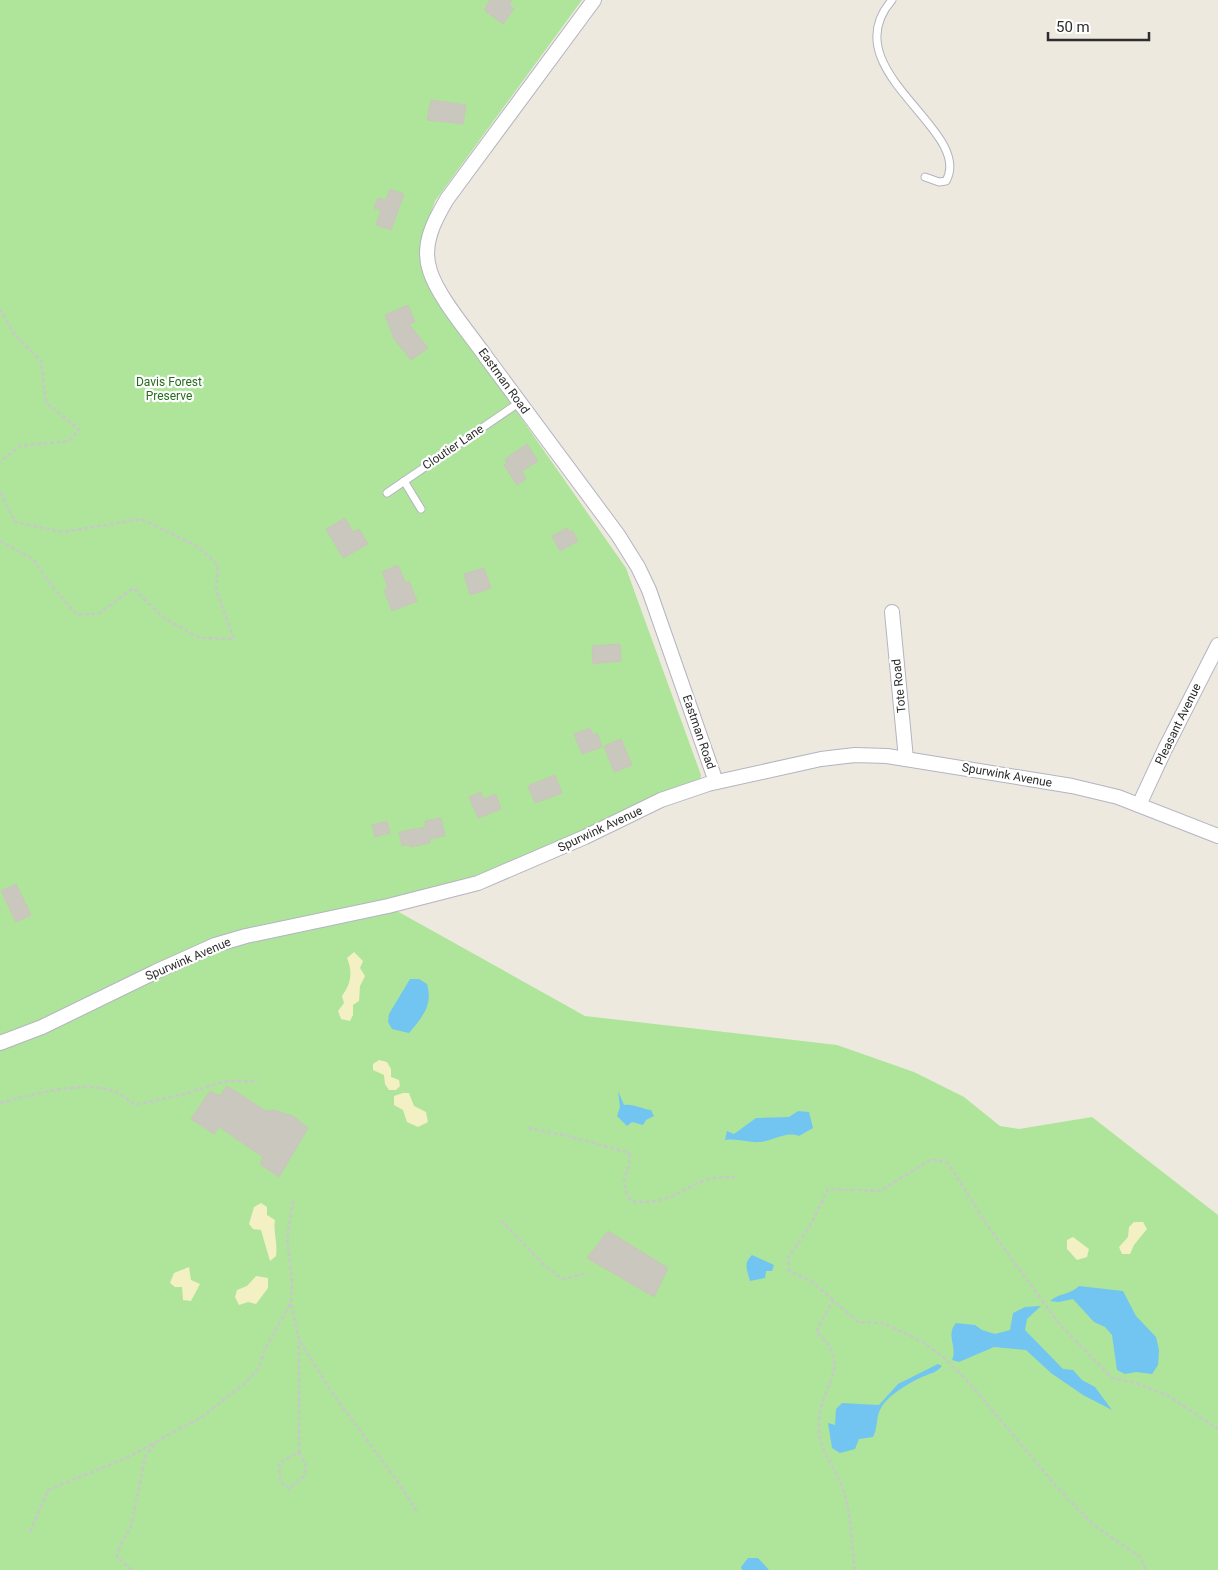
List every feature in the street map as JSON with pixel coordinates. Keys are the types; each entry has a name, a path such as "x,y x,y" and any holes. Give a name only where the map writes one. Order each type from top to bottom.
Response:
{"street":[{"name":"Eastman Road","path":"594,0 447,199 433,223 427,260 430,272 462,324 638,567 649,590 716,782"},
{"name":"Tote Road","path":"892,612 906,759"},
{"name":"Pleasant Avenue","path":"1139,805 1164,749 1218,644"},
{"name":"Spurwink Avenue","path":"0,1043 42,1027 184,958 215,946 246,936 388,906 478,883 586,837 662,800 716,782 821,759 854,755 906,759 1072,786 1118,797 1218,836"}],"lane":[{"path":"892,0 881,13 878,24 878,45 883,63 905,97 939,138 950,156 952,172 946,181 939,182 925,177"},
{"name":"Cloutier Lane","path":"388,493 520,402"},
{"path":"404,481 421,509"}],"path":[{"path":"0,309 14,334 41,361 46,403 79,429 69,442 20,446 0,462"},
{"path":"0,492 15,522 64,532 141,519 196,546 218,565 216,590 234,639 200,638 164,618 133,588 100,612 78,615 56,591 33,560 0,541"},
{"path":"0,1103 43,1092 84,1087 115,1092 135,1105 184,1094 226,1081 258,1081"},
{"path":"528,1128 568,1136 629,1153 630,1160 623,1179 624,1190 631,1201 646,1204 667,1199 702,1181 735,1177"},
{"path":"1146,1570 1140,1557 1094,1526 1063,1494 971,1385 944,1358 923,1342 883,1323 858,1322 811,1281 790,1272 788,1258 810,1226 828,1189 880,1191 932,1159 948,1163 987,1225 1060,1325 1112,1378 1136,1383 1166,1395 1218,1429"},
{"path":"293,1201 287,1239 292,1278 291,1303 299,1340 298,1452 306,1465 304,1476 289,1489 280,1481 279,1462 298,1452"},
{"path":"501,1220 543,1264 562,1279 584,1274"},
{"path":"833,1300 816,1332 830,1343 834,1356 833,1378 819,1419 821,1446 843,1489 851,1528 855,1570"},
{"path":"30,1532 48,1490 126,1458 202,1417 245,1383 259,1368 265,1349 291,1303"},
{"path":"299,1340 331,1391 400,1485 416,1512"},
{"path":"132,1570 118,1557 120,1545 131,1527 145,1457 157,1441"}],"green space":[{"name":"Davis Forest Preserve","path":"0,0 582,0 435,201 426,226 433,292 626,568 701,775 700,780 658,796 509,864 388,906 585,1016 837,1045 914,1072 964,1097 1000,1126 1019,1129 1092,1117 1218,1215 1218,1570 0,1570"}],"sand":[{"path":"354,952 363,961 360,968 365,976 360,986 359,1001 353,1005 353,1015 350,1021 341,1019 338,1011 344,1003 342,996 350,978 347,958"},
{"path":"379,1060 387,1062 391,1069 391,1077 399,1080 400,1086 396,1090 389,1090 385,1084 384,1075 373,1070 373,1064"},
{"path":"409,1093 414,1106 426,1112 428,1122 418,1127 407,1122 403,1110 394,1105 394,1096"},
{"path":"261,1203 267,1207 267,1215 275,1220 276,1256 270,1261 261,1230 253,1229 249,1224 254,1207"},
{"path":"1134,1222 1143,1222 1147,1229 1134,1245 1130,1254 1122,1254 1119,1247 1128,1237 1129,1227"},
{"path":"1073,1237 1089,1249 1087,1257 1077,1260 1067,1249 1067,1240"},
{"path":"189,1267 191,1280 200,1284 191,1301 183,1300 182,1287 175,1287 170,1283 174,1273"},
{"path":"256,1276 268,1278 268,1288 256,1304 248,1302 239,1305 235,1297 237,1290 247,1286"}],"water":[{"path":"410,979 419,979 427,984 429,999 422,1016 409,1033 392,1029 388,1022 389,1014"},
{"path":"618,1091 624,1105 651,1110 654,1116 646,1120 643,1125 632,1122 627,1126 617,1116 620,1107"},
{"path":"798,1111 809,1112 813,1128 799,1136 784,1135 760,1142 725,1140 727,1131 734,1134 756,1118 789,1117"},
{"path":"752,1255 774,1265 772,1271 766,1271 765,1278 750,1281 747,1261"},
{"path":"1079,1286 1123,1291 1136,1316 1156,1337 1159,1350 1158,1365 1152,1374 1136,1372 1125,1374 1117,1370 1112,1335 1105,1327 1094,1322 1073,1299 1059,1302 1050,1301"},
{"path":"1041,1306 1027,1319 1025,1330 1063,1369 1073,1370 1082,1380 1095,1387 1112,1410 1083,1395 1051,1373 1026,1350 994,1347 959,1362 952,1360 954,1350 951,1337 956,1323 975,1325 982,1330 995,1334 1010,1330 1013,1313 1025,1307"},
{"path":"938,1364 942,1366 938,1370 898,1390 887,1400 879,1413 873,1437 859,1439 855,1449 840,1453 832,1448 828,1423 835,1425 836,1409 842,1403 879,1405 898,1384"},
{"path":"748,1558 758,1558 769,1570 742,1570 741,1567"}],"building":[{"path":"490,0 512,0 509,5 514,9 503,24 484,10"},
{"path":"431,100 466,105 463,124 427,120"},
{"path":"390,189 404,194 391,230 376,225 381,210 374,208 378,198 386,200"},
{"path":"408,305 415,322 409,324 428,348 411,360 394,339 385,315"},
{"path":"527,444 538,461 522,471 526,479 517,485 504,465 507,463 505,459"},
{"path":"345,518 353,532 359,529 368,544 343,558 326,529"},
{"path":"567,528 570,532 572,530 578,541 560,551 552,536"},
{"path":"398,565 405,582 409,581 417,601 392,611 384,590 388,588 382,572"},
{"path":"484,568 491,588 470,595 464,574"},
{"path":"620,644 621,661 593,664 592,646"},
{"path":"590,728 593,735 597,733 602,747 582,754 574,734"},
{"path":"621,739 632,765 614,772 604,746"},
{"path":"555,775 562,793 535,803 528,786"},
{"path":"481,792 483,799 496,794 501,809 478,818 469,797"},
{"path":"441,818 445,836 429,839 430,843 410,847 409,844 402,846 399,832 426,827 425,821"},
{"path":"387,821 390,833 375,837 372,825"},
{"path":"16,884 31,915 16,922 1,891"},
{"path":"227,1086 266,1111 274,1110 293,1116 308,1128 279,1177 260,1164 263,1157 219,1127 214,1134 191,1119 210,1091 220,1096"},
{"path":"608,1231 668,1268 654,1297 587,1258"}]}
